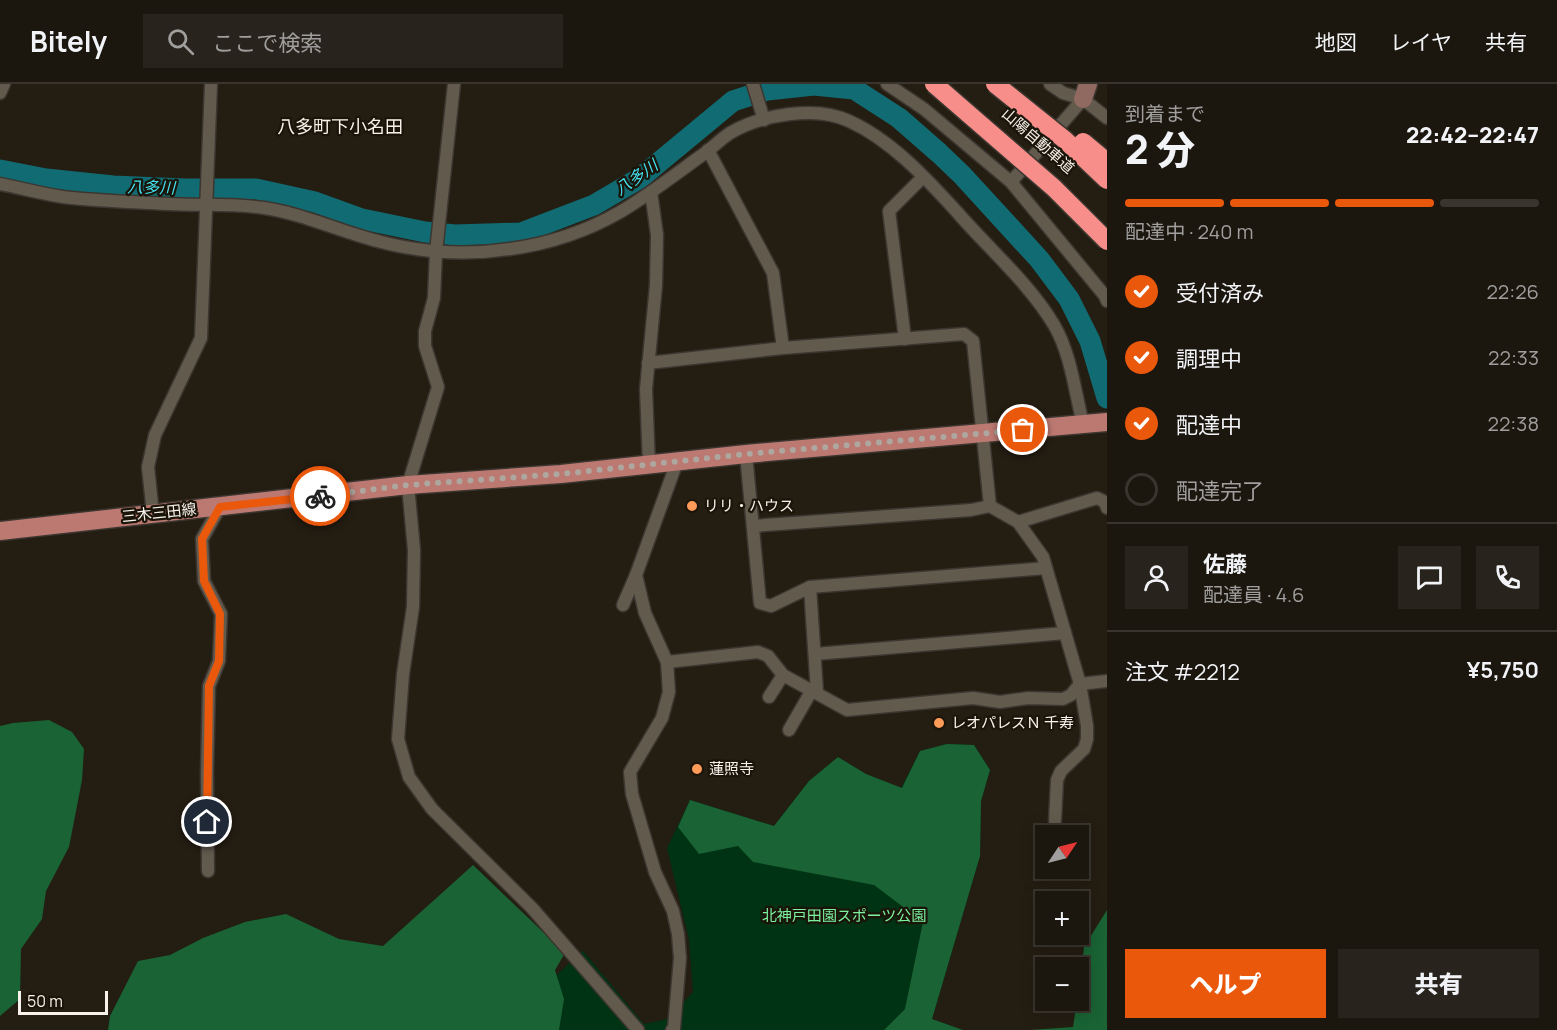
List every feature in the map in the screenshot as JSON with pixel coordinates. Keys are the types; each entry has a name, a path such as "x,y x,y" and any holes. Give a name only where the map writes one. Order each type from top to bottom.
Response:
{"highway":[{"path":"934,84 1054,188 1107,241"},
{"name":"山陽自動車道","path":"941,84 1001,132 1107,229"},
{"name":"山陽自動車道","path":"995,84 1065,140 1107,180"},
{"path":"1008,84 1107,162"}],"main road":[{"name":"三木三田線","path":"0,531 408,485 561,474 746,454 1107,422"}],"street":[{"path":"0,93 4,84"},
{"path":"153,514 148,467 155,435 201,338 211,84"},
{"path":"454,84 435,252 434,298 425,331 425,346 438,387 408,485 414,550 413,607 403,674 398,739 409,777 432,809 532,908 638,1030"},
{"path":"753,84 764,120"},
{"path":"887,84 924,109 1011,182 1106,296 1107,301"},
{"path":"1050,84 1063,93 1085,91"},
{"path":"1011,182 1085,91"},
{"path":"1085,91 1107,118"},
{"path":"0,184 63,197 259,207 293,213 357,235 435,252 490,251 542,243 617,214 651,192 732,132 764,120 784,114 813,113 846,119 870,132 892,148 923,177 1035,298 1055,327 1064,348 1085,424"},
{"path":"708,150 773,273 783,348"},
{"path":"904,339 889,211 923,177"},
{"path":"649,465 646,389 656,285 657,235 651,192"},
{"path":"648,363 783,348 964,334 973,341 990,506"},
{"path":"746,454 760,603 771,606 810,587 1046,568"},
{"path":"623,605 677,462"},
{"path":"1018,522 1097,498 1105,502 1107,508"},
{"path":"753,526 971,510 990,506 1018,522 1043,557 1080,684 1087,739 1084,749 1061,771 1057,780 1055,821"},
{"path":"208,871 209,686 219,661 220,614 204,581 202,539 220,507"},
{"path":"636,575 645,613 667,662 669,692 662,718 630,772 632,794 655,872 674,911 678,934 680,958 672,1030"},
{"path":"789,730 814,691 815,654 810,587"},
{"path":"815,654 1065,633"},
{"path":"667,662 758,652 768,656 783,675 847,710 973,698 1000,702 1028,698 1062,699 1071,695 1080,684 1107,681"},
{"path":"769,697 783,675"}],"green space":[{"path":"49,720 72,732 84,749 82,780 69,847 46,891 42,919 21,949 20,999 0,1016 0,726"},
{"name":"北神戸田園スポーツ公園","path":"947,744 974,745 990,770 981,801 980,856 932,1019 963,1030 524,1030 531,998 583,951 644,1024 668,1019 693,992 689,940 667,848 690,800 774,826 809,781 838,757 866,774 901,788 920,751"},
{"path":"947,744 974,745 990,770 981,801 980,856 932,1019 963,1030 884,1030 905,1009 923,922 874,885 753,862 738,846 699,854 678,827 690,800 774,826 809,781 838,757 866,774 902,788 920,751"},
{"path":"473,865 565,953 555,970 564,999 559,1030 108,1030 110,1016 138,961 170,955 203,938 245,922 286,914 339,939 383,946"},
{"path":"1107,910 1107,1030 1029,1030 1073,1027 1075,1011 1089,1011 1089,957 1083,957 1084,947 1089,945 1089,939"}],"waterway":[{"name":"八多川","path":"0,170 46,179 113,186 256,189 315,202 362,219 425,232 455,235 521,233 594,205 640,178 733,101 767,90 814,85 854,89 899,118 939,153 1039,259 1069,299 1090,341 1107,398"}],"way so far":[{"path":"320,496 408,485 561,474 746,454 1023,430"}],"place":[{"name":"リリ・ハウス","path":"692,506"},
{"name":"レオパレスＮ 千寿","path":"939,723"},
{"name":"蓮照寺","path":"697,769"}],"district":[{"name":"八多町下小名田","path":"340,127"}],"route":[{"path":"207,822 209,686 219,661 220,614 204,581 202,539 220,507 320,496"}]}
